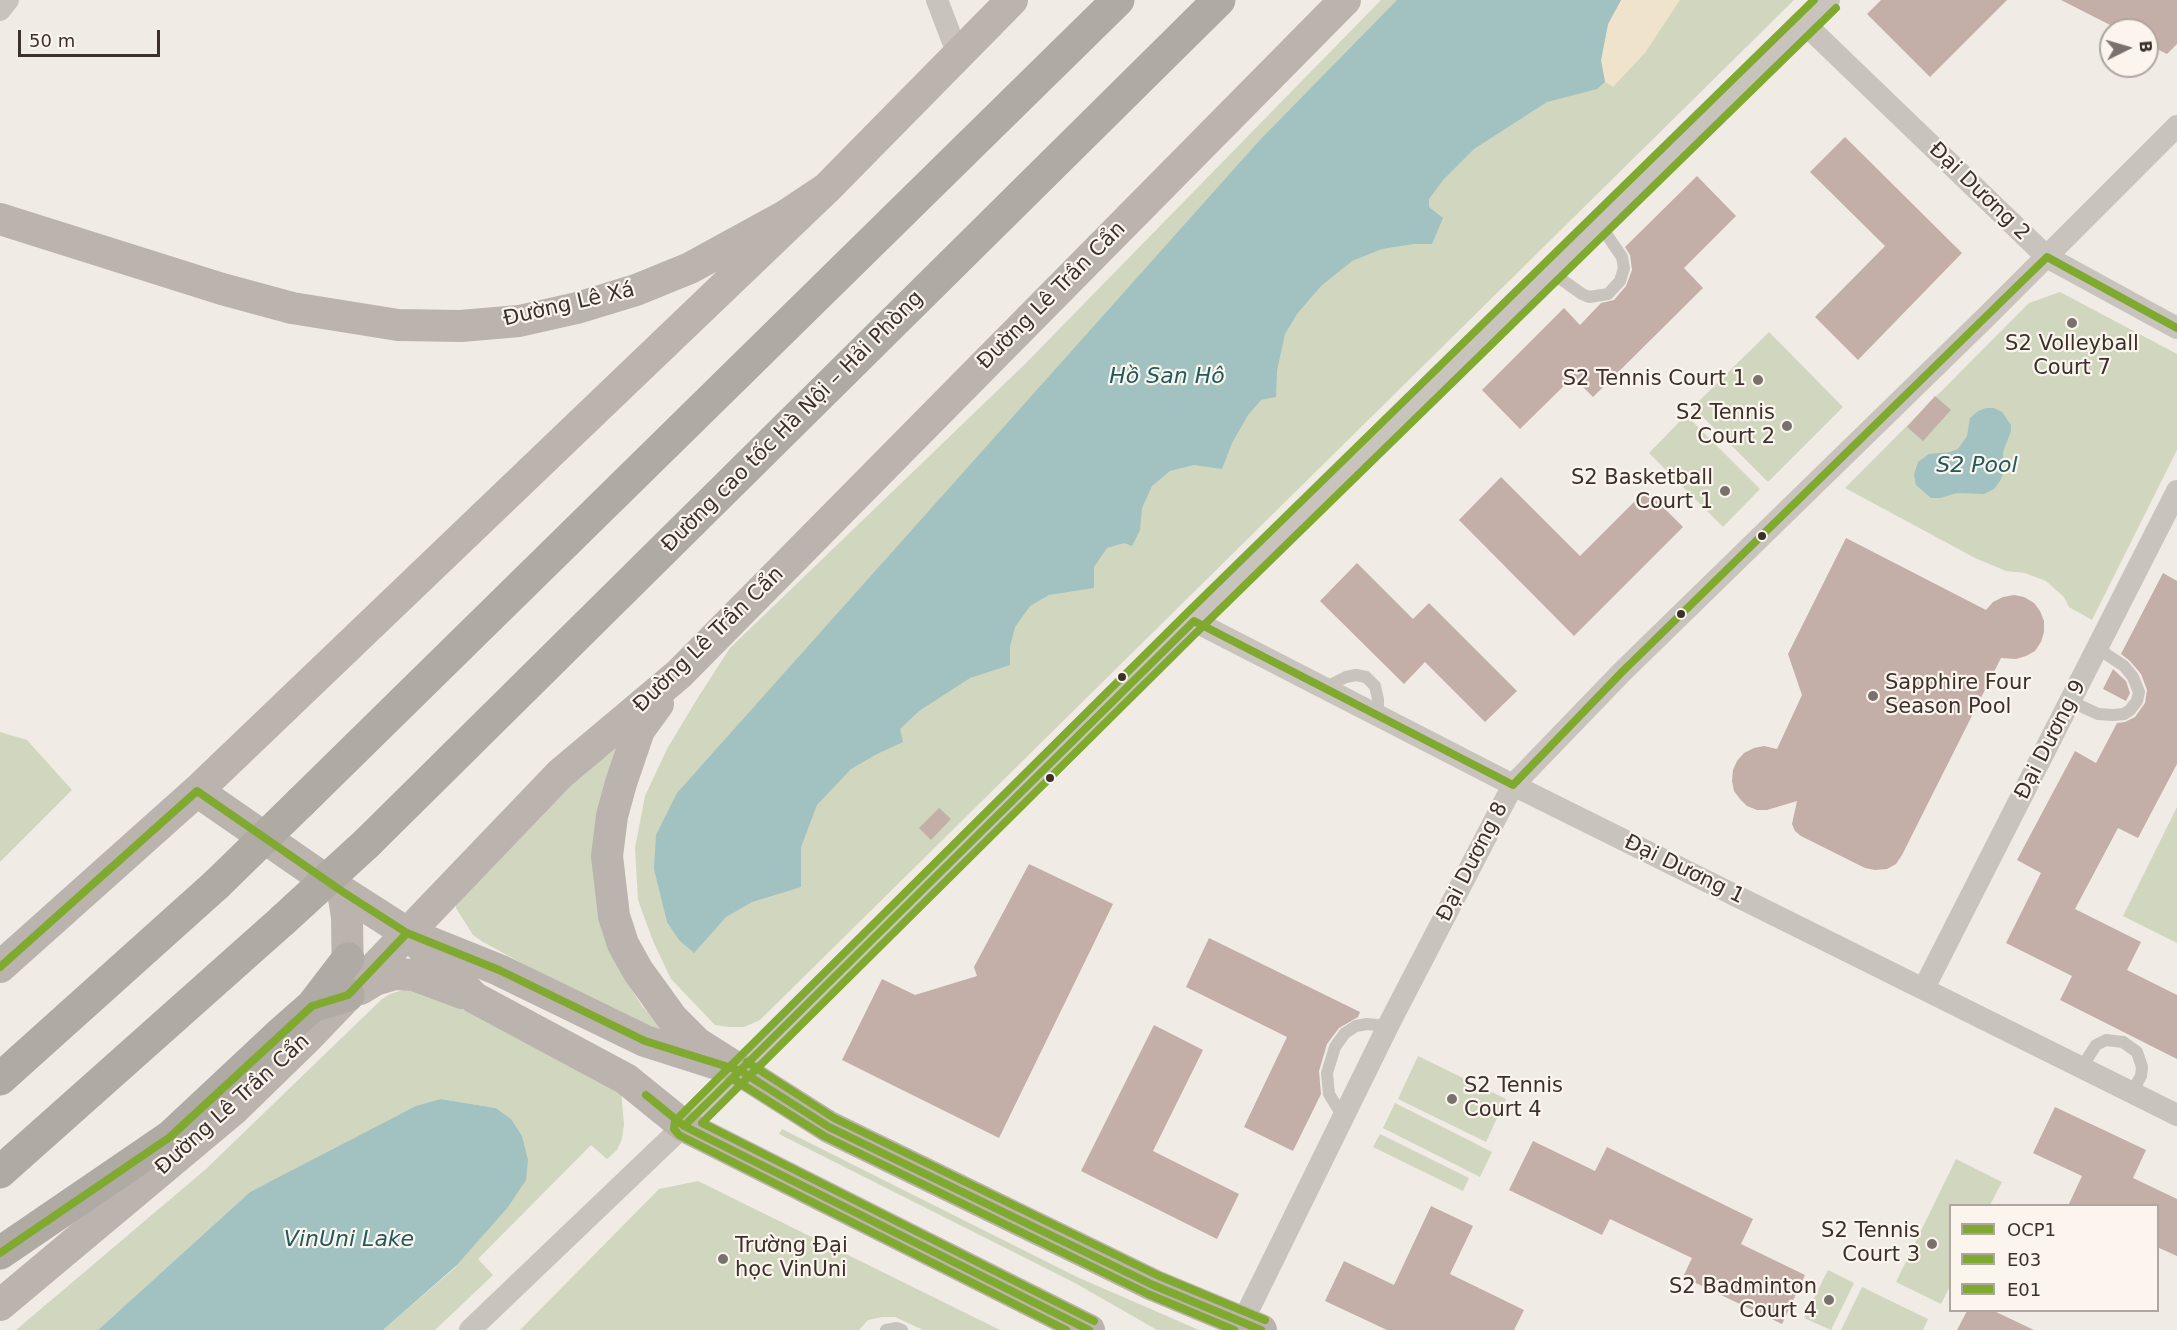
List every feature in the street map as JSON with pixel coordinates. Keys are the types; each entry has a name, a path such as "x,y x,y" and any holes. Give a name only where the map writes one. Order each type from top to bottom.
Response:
{"highway":[{"path":"0,1079 217,884 1118,0"},
{"name":"Đường cao tốc Hà Nội – Hải Phòng","path":"0,1172 367,843 1219,0"},
{"path":"0,1253 170,1137 312,1006 348,958"},
{"path":"312,1006 348,995"}],"main road":[{"name":"Đường Lê Xá","path":"0,219 222,289 292,308 390,324 461,326 519,321 577,308 636,290 700,263 785,216 827,188 1012,0"},
{"name":"Đường Lê Trần Cẩn","path":"0,1305 233,1110 309,1036 560,774 679,674 1345,0"},
{"path":"0,967 197,791 827,188"},
{"path":"679,674 639,730 612,816 607,856 614,916 623,944 638,971 672,1018 697,1043 829,1127 1146,1282 1252,1326"},
{"path":"197,791 343,892 407,933 499,970 645,1041 741,1071"},
{"path":"343,892 347,917 348,995 375,980 395,974 414,975 475,998 626,1079 684,1126 1089,1330"},
{"path":"407,933 475,998"}],"street":[{"path":"0,10 8,0"},
{"path":"937,0 958,55"},
{"path":"470,1330 741,1071 1194,621 1829,0"},
{"name":"Đại Dương 2","path":"1805,24 2047,257 2177,328"},
{"name":"Đại Dương 8","path":"1252,1326 1343,1117 1513,785 1623,671 2047,257 2177,126"},
{"name":"Đại Dương 9","path":"1924,988 2177,491"},
{"name":"Đại Dương 1","path":"1194,621 1513,785 2177,1115"}],"lane":[{"path":"1551,272 1589,297 1608,294 1620,281 1624,268 1622,257 1600,225"},
{"path":"2070,701 2098,714 2113,715 2130,711 2137,701 2139,692 2133,677 2124,666 2097,648"},
{"path":"1343,1117 1329,1094 1327,1073 1335,1047 1345,1034 1356,1026 1366,1024 1388,1026"},
{"path":"2082,1067 2096,1045 2106,1040 2123,1042 2137,1052 2142,1067 2141,1076 2132,1092"},
{"path":"886,1330 897,1328 902,1330"}],"green space":[{"path":"1381,0 1794,0 760,1020 744,1027 715,1025 671,979 653,941 638,900 635,848 645,796 667,749 730,648 1025,364"},
{"path":"2060,292 2177,354 2177,450 2092,620 2069,607 2064,597 2046,581 2025,573 2006,571 1975,558 1845,488 2029,303"},
{"path":"1769,332 1843,407 1768,482 1693,407"},
{"path":"1686,415 1760,489 1723,527 1649,453"},
{"path":"0,732 27,740 72,790 0,862"},
{"path":"616,741 619,754 623,976 642,1006 659,1024 660,1030 655,1035 483,942 473,935 456,908 456,895"},
{"path":"2177,807 2177,943 2123,916"},
{"path":"441,988 621,1091 624,1124 622,1139 617,1150 607,1159 591,1145 478,1259 493,1275 435,1330 383,1330 456,1267 511,1119 496,1108 441,1099 250,1192 98,1330 16,1330 206,1169 382,999 403,990"},
{"name":"S2 Tennis Court 4","path":"1418,1056 1506,1099 1486,1142 1398,1099"},
{"path":"1395,1103 1492,1152 1480,1177 1383,1128"},
{"path":"782,1129 1077,1277 1199,1330 1157,1330 1075,1283 779,1134"},
{"path":"1380,1134 1469,1178 1463,1191 1373,1147"},
{"name":"S2 Tennis Court 3","path":"1956,1159 2002,1182 1991,1204 1949,1204 1949,1288 1941,1304 1896,1282"},
{"name":"Trường Đại học VinUni","path":"698,1181 1000,1330 923,1330 895,1317 882,1317 868,1320 859,1330 520,1330 659,1189"},
{"name":"S2 Badminton Court 4","path":"1828,1270 1854,1283 1831,1330 1804,1318"},
{"path":"1862,1287 1928,1319 1923,1330 1841,1330"}],"sand":[{"path":"1621,0 1680,0 1645,53 1613,87 1605,82 1601,61 1608,24"}],"water":[{"name":"Hồ San Hô","path":"1397,0 1621,0 1608,24 1601,60 1605,82 1597,89 1547,102 1474,149 1444,179 1429,199 1429,207 1443,218 1432,244 1382,249 1352,261 1321,286 1297,314 1285,334 1277,371 1276,397 1261,400 1248,415 1232,443 1222,469 1194,465 1170,471 1152,486 1142,508 1140,530 1132,546 1124,543 1107,548 1094,567 1094,588 1049,595 1030,606 1015,627 1010,647 1010,665 970,678 919,711 900,729 903,742 851,769 817,805 801,847 801,887 752,902 726,917 694,953 679,940 667,922 654,869 656,835 677,793 1259,141"},
{"name":"S2 Pool","path":"1986,408 1994,408 2002,412 2011,425 2003,452 2004,472 2000,481 1994,489 1984,494 1957,493 1931,498 1916,485 1914,475 1918,462 1929,454 1958,449 1967,436 1970,418"},
{"name":"VinUni Lake","path":"441,1099 496,1108 511,1119 522,1136 528,1160 526,1180 508,1207 456,1266 383,1330 98,1330 250,1192 416,1106"}],"building":[{"path":"1881,0 2007,0 1930,77 1867,14"},
{"path":"2061,0 2177,0 2177,44 2167,54 2159,50 2159,18 2099,19"},
{"path":"1845,137 1962,253 1858,360 1815,317 1885,246 1810,172"},
{"path":"1697,176 1736,216 1684,268 1703,288 1593,397 1573,377 1520,429 1482,390 1564,308 1580,325 1601,303 1614,300 1626,286 1632,270 1630,255 1625,247"},
{"path":"1935,396 1951,410 1923,441 1907,427"},
{"path":"1501,477 1580,556 1646,490 1683,527 1574,636 1459,520"},
{"path":"1846,538 1986,610 1993,602 2003,597 2014,595 2024,597 2034,603 2044,621 2041,642 2035,651 2016,659 2001,658 1902,855 1896,864 1887,869 1865,868 1801,836 1792,824 1797,801 1767,810 1757,810 1747,806 1740,799 1734,791 1732,781 1733,770 1744,753 1764,746 1777,749 1802,695 1788,654"},
{"path":"1357,563 1413,619 1429,603 1517,691 1485,722 1425,662 1404,684 1320,601"},
{"path":"2163,573 2177,581 2177,764 2138,838 2118,828 2075,909 2141,942 2127,970 2177,995 2177,1059 2060,1000 2072,976 2006,943 2041,873 2017,860 2075,751 2096,763 2117,723 2135,717 2145,703 2147,690 2141,674 2121,654"},
{"path":"2113,669 2126,681 2130,693 2126,701 2103,689"},
{"path":"939,808 951,819 931,840 919,828"},
{"path":"1029,864 1113,904 999,1138 842,1060 882,979 915,995 977,976 974,967"},
{"path":"1209,938 1360,1012 1358,1017 1339,1028 1327,1044 1319,1071 1321,1094 1293,1151 1244,1127 1287,1037 1186,987"},
{"path":"1154,1025 1203,1050 1153,1151 1239,1194 1217,1239 1081,1171"},
{"path":"2055,1107 2146,1150 2133,1178 2177,1199 2177,1256 2159,1248 2159,1204 2069,1204 2082,1176 2033,1153"},
{"path":"1533,1141 1595,1171 1607,1147 1753,1219 1741,1244 1805,1275 1782,1324 1683,1277 1692,1258 1610,1219 1602,1235 1509,1190"},
{"path":"1431,1206 1473,1226 1450,1274 1524,1310 1514,1330 1387,1330 1325,1301 1344,1261 1394,1285"},
{"path":"1966,1312 1996,1312 2034,1330 1957,1330"}],"transit line":[{"name":"E01","path":"1066,1330 679,1135 674,1129 675,1121 1187,613 1814,0"},
{"name":"E03","path":"1094,1321 702,1123 1201,628 1836,8"},
{"name":"OCP1","path":"684,1126 1194,621 1513,785 1623,671 2047,257 2177,328"},
{"name":"OCP1","path":"0,967 197,791 343,892 407,933 499,970 645,1041 741,1071 829,1127 1153,1285 1261,1330"},
{"name":"OCP1","path":"0,1253 170,1137 312,1006 348,995 407,933"},
{"name":"E01","path":"747,1062 834,1118 1157,1275 1265,1320"},
{"name":"E03","path":"735,1080 824,1136 1148,1294 1234,1330"},
{"name":"OCP1","path":"646,1095 684,1126 1089,1330"}],"place":[{"name":"S2 Volleyball Court 7","path":"2072,323"},
{"name":"S2 Tennis Court 1","path":"1758,380"},
{"name":"S2 Tennis Court 2","path":"1787,426"},
{"name":"S2 Basketball Court 1","path":"1725,491"},
{"name":"Sapphire Four Season Pool","path":"1873,696"},
{"name":"S2 Tennis Court 4","path":"1452,1099"},
{"name":"S2 Tennis Court 3","path":"1932,1244"},
{"name":"Trường Đại học VinUni","path":"723,1259"},
{"name":"S2 Badminton Court 4","path":"1829,1300"}]}
